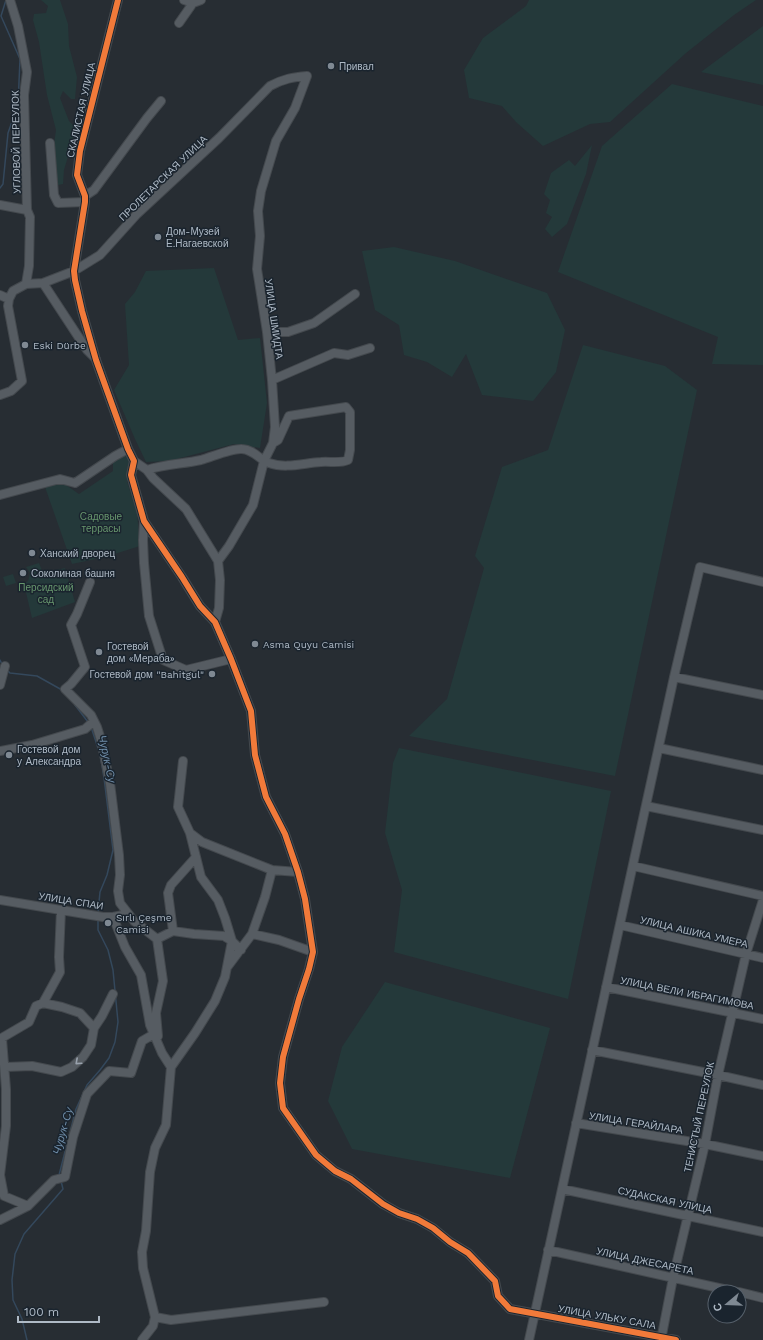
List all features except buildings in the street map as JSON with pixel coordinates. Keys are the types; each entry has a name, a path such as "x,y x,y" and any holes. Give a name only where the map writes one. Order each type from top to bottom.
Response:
{"street":[{"name":"УГЛОВОЙ ПЕРЕУЛОК","path":"10,0 18,26 27,72 24,95 27,210 30,217 26,284"},
{"name":"СКАЛИСТАЯ УЛИЦА","path":"74,271 85,199 77,175 80,151 118,0"},
{"path":"184,0 193,3"},
{"path":"179,23 193,3 201,0"},
{"name":"ПРОЛЕТАРСКАЯ УЛИЦА","path":"26,284 43,283 74,271 100,255 137,214 219,138 270,86 281,80 292,77 307,76"},
{"name":"УЛИЦА ШМИДТА","path":"218,562 253,505 264,462 272,443 275,426 267,332 258,270 260,236 258,211 261,190 276,141 295,108 307,76"},
{"path":"50,142 54,195 58,203 85,199 94,190 161,101"},
{"path":"0,205 27,210"},
{"path":"74,271 82,311 96,360 128,449 134,461 147,470 153,478 186,508 218,562 220,580 219,608 215,622"},
{"path":"43,283 87,350 96,360"},
{"path":"0,395 11,391 22,381 8,306 9,299 13,291 26,284"},
{"path":"267,332 288,332 314,323 355,294"},
{"path":"0,295 9,299"},
{"path":"272,380 334,353 348,355 370,348"},
{"path":"147,470 158,466 200,460 242,449 256,453 264,462 271,464 289,466 322,462 342,463 348,460 350,450 350,412 346,407 289,416 278,440 272,443"},
{"path":"0,495 60,479 75,483 128,449"},
{"path":"134,461 131,475 144,521 143,540 149,616 163,660 186,670 231,659"},
{"name":"УЛИЦА УЛЬКУ САЛА","path":"144,521 200,606 215,622 231,659 251,711 255,755 266,797 285,834 298,872 305,899 312,952 309,969 283,1058 280,1083 283,1108 316,1155 335,1171 351,1179 383,1204 399,1214 417,1220 433,1228 450,1242 468,1253 495,1281 498,1296 510,1310 676,1340"},
{"path":"529,1340 674,677 700,567 763,582"},
{"path":"90,582 71,625 85,667 65,689 91,716 91,723 101,740 110,783 119,855 120,875 118,891 120,903 134,922 157,940 163,981 156,1013 162,1053"},
{"path":"0,684 5,668"},
{"path":"674,677 763,695"},
{"path":"0,751 32,744 85,729 91,723"},
{"path":"659,748 763,770"},
{"path":"151,1340 155,1317 143,1268 142,1252 146,1231 150,1172 156,1148 166,1126 171,1066 195,1034 215,1001 226,977 232,941 218,900 201,877 190,833 178,807 183,761"},
{"path":"646,806 763,830"},
{"path":"190,833 202,842 272,870 298,872"},
{"path":"173,931 168,893 171,885 196,857"},
{"path":"633,866 763,896"},
{"path":"228,966 252,934 265,897 272,870"},
{"name":"УЛИЦА СПАИ","path":"0,900 103,917 128,914"},
{"name":"ТЕНИСТЫЙ ПЕРЕУЛОК","path":"662,1338 673,1278 705,1144 718,1074 746,954 763,900"},
{"path":"43,1003 60,972 59,957 61,910"},
{"path":"113,917 125,947 141,975 150,1025 162,1053 171,1066"},
{"name":"УЛИЦА АШИКА УМЕРА","path":"620,925 763,958"},
{"path":"157,940 173,931 224,936 232,941 241,950"},
{"path":"252,934 280,940 312,952"},
{"name":"УЛИЦА ВЕЛИ ИБРАГИМОВА","path":"606,987 763,1019"},
{"path":"5,1067 32,1066 61,1072 72,1067 83,1057 91,1045 94,1028 102,1016 112,994"},
{"path":"28,1206 4,1196 0,1176 6,1126 5,1067 1,1039 29,1022 36,1006 43,1003 80,1013 94,1028"},
{"path":"0,1220 28,1206 54,1180 65,1177 73,1137 87,1094 109,1070 131,1073 142,1041 154,1034"},
{"path":"592,1050 718,1074 763,1086"},
{"name":"УЛИЦА ГЕРАЙЛАРА","path":"576,1123 705,1144 763,1156"},
{"name":"СУДАКСКАЯ УЛИЦА","path":"562,1189 763,1232"},
{"name":"УЛИЦА ДЖЕСАРЕТА","path":"548,1250 707,1285"},
{"name":"УЛИЦА ДЖЕСАРЕТА","path":"747,1294 763,1298"},
{"path":"155,1317 171,1320 324,1302"},
{"path":"142,1340 153,1326"}],"green space":[{"path":"41,0 60,0 68,24 69,46 77,77 75,99 71,99 63,91 60,98 69,121 74,126 75,133 64,170 63,184 58,185 52,159 56,130 47,95 39,42 33,20 34,14 46,13 48,6"},
{"path":"529,0 756,0 734,15 686,53 610,122 590,124 543,146 516,122 502,106 469,98 464,70 483,38 526,6"},
{"path":"763,26 763,85 701,72"},
{"path":"672,84 763,106 763,365 712,364 718,337 558,272 602,146"},
{"path":"592,145 586,174 567,224 552,237 545,229 552,217 546,213 550,200 544,194 551,173 569,160 575,166"},
{"path":"394,247 455,261 547,293 565,330 556,372 533,401 482,395 466,354 452,377 427,362 404,355 399,325 375,310 362,251"},
{"path":"214,268 238,340 260,338 267,403 260,448 234,444 169,461 146,462 114,390 129,365 125,304 135,292 146,271"},
{"path":"583,345 665,366 697,390 615,776 409,736 447,699 484,568 475,556 502,467 548,450"},
{"name":"Садовые террасы","path":"124,455 128,455 131,464 127,481 137,513 140,546 105,557 72,564 45,487 63,483 79,494 113,471 113,463"},
{"name":"Персидский сад","path":"39,563 43,573 65,568 75,602 32,618 24,584 28,581 30,573 26,567"},
{"path":"13,574 16,583 6,586 3,577"},
{"path":"399,748 611,791 568,999 394,952 402,890 385,833 393,763"},
{"path":"385,982 550,1028 510,1178 352,1149 328,1101 342,1047"}],"waterway":[{"name":"Чурук-Су","path":"0,188 3,184 8,133 18,105 20,59 1,16 6,0"},
{"name":"Чурук-Су","path":"0,660 3,666"},
{"name":"Чурук-Су","path":"7,670 10,673 37,676 62,690"},
{"name":"Чурук-Су","path":"75,705 88,722"},
{"name":"Чурук-Су","path":"91,727 100,754 113,850 107,875 100,892 98,912"},
{"name":"Чурук-Су","path":"59,1175 76,1109 87,1085 109,1058 115,1042 118,1022 113,970 108,950 98,930 98,920"},
{"name":"Чурук-Су","path":"27,1340 22,1319 13,1300 12,1280 15,1254 24,1234 63,1189 61,1181"}],"cycle path":[{"path":"118,0 80,151 77,175 85,196 85,202 74,271 75,280 96,360 128,449 134,461 131,475 144,521 200,606 215,622 231,659 251,711 255,755 266,797 285,834 298,872 305,899 313,952 283,1057 280,1083 283,1108 316,1155 335,1171 351,1179 383,1204 433,1228 450,1242 468,1253 495,1281 498,1296 510,1309 676,1340"}],"place":[{"name":"Привал","path":"331,66"},
{"name":"Дом-Музей Е.Нагаевской","path":"158,237"},
{"name":"Eski Dürbe","path":"25,345"},
{"name":"Ханский дворец","path":"32,553"},
{"name":"Соколиная башня","path":"23,573"},
{"name":"Asma Quyu Camisi","path":"255,644"},
{"name":"Гостевой дом «Мераба»","path":"99,652"},
{"name":"Гостевой дом \"Bahitgul\"","path":"212,674"},
{"name":"Гостевой дом у Александра","path":"9,755"},
{"name":"Sırlı Çeşme Camisi","path":"108,923"}]}
